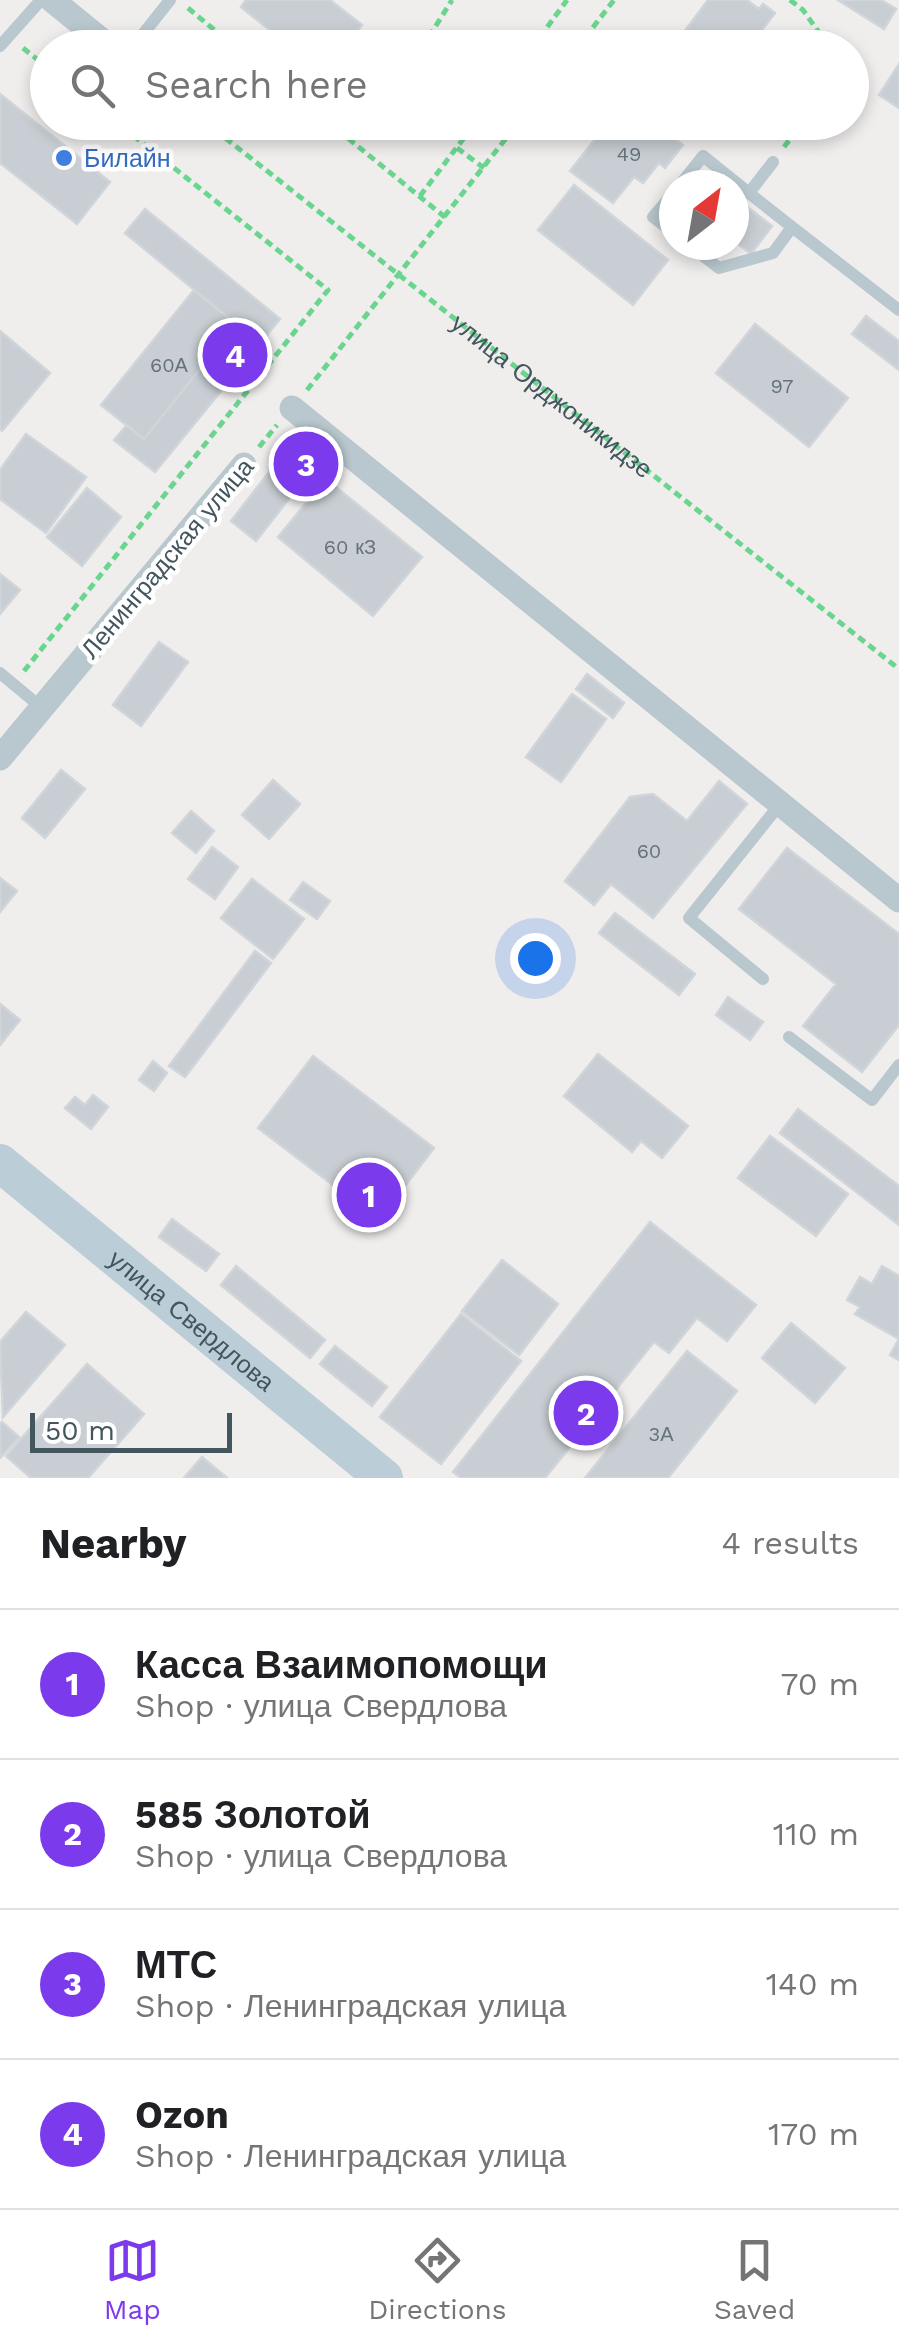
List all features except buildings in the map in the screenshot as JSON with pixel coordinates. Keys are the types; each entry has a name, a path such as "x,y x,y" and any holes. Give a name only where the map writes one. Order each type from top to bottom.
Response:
{"street":[{"path":"52,0 89,30"},
{"path":"292,408 899,900"},
{"name":"Ленинградская улица","path":"0,758 244,465"},
{"name":"улица Свердлова","path":"0,1163 384,1478"}],"lane":[{"path":"0,46 42,0"},
{"path":"148,30 174,0"},
{"path":"692,170 704,156 721,170"},
{"path":"773,162 749,193 899,310"},
{"path":"749,260 773,253 792,227"},
{"path":"708,260 718,268 747,260"},
{"path":"0,673 42,708"},
{"path":"763,979 689,918 780,804"},
{"path":"789,1036 872,1100 899,1065"}],"path":[{"path":"174,0 213,30"},
{"path":"433,30 452,0"},
{"path":"546,30 568,0"},
{"path":"591,30 614,0"},
{"path":"790,0 817,30"},
{"path":"13,684 328,290 139,140"},
{"name":"улица Орджоникидзе","path":"228,140 899,669"},
{"path":"349,140 446,218"},
{"path":"420,197 463,140"},
{"name":"Ленинградская улица","path":"244,465 400,278 505,140"},
{"path":"773,162 790,140"},
{"path":"457,148 484,168"}],"place":[{"name":"Билайн","path":"64,158"},
{"name":"Ozon","path":"235,355"},
{"name":"МТС","path":"306,464"},
{"name":"Касса Взаимопомощи","path":"369,1195"},
{"name":"585 Золотой","path":"586,1413"}]}
